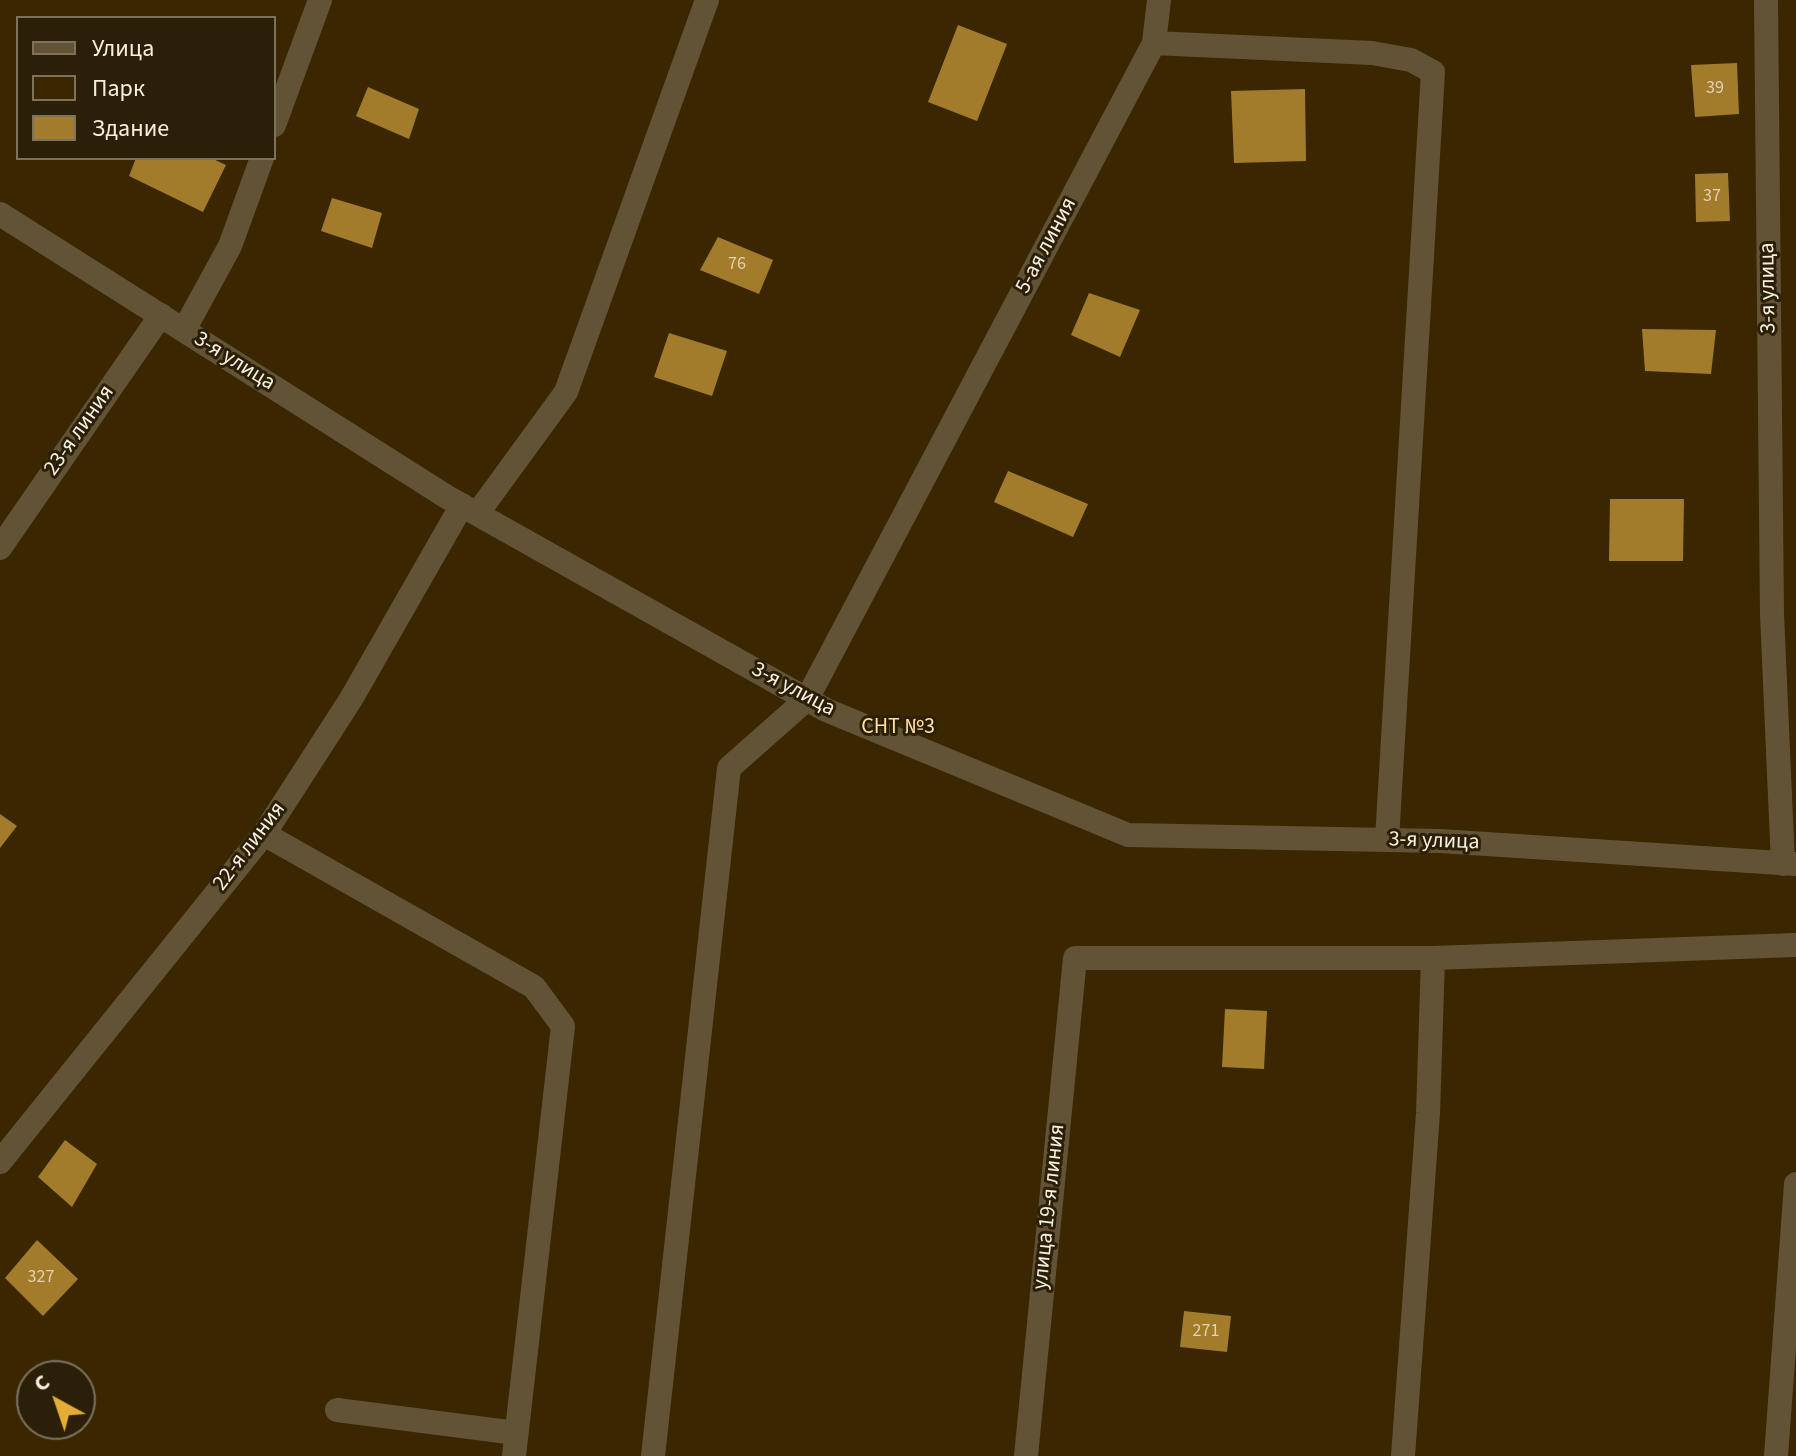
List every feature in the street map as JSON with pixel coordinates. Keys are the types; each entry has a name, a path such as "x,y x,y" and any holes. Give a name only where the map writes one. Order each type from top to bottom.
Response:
{"street":[{"path":"276,120 320,0"},
{"name":"22-я линия","path":"0,1162 264,834 469,510 566,392 707,0"},
{"path":"1159,0 1154,43 1372,53 1411,60 1433,72 1387,839"},
{"name":"3-я улица","path":"0,214 469,510 807,699 1128,835 1387,839 1790,864 1772,614 1766,0"},
{"name":"5-ая линия","path":"807,699 1154,43"},
{"path":"184,330 230,246 261,160"},
{"name":"23-я линия","path":"0,548 161,315"},
{"path":"653,1456 729,768 807,699"},
{"path":"264,834 534,987 563,1026 515,1444 337,1410"},
{"path":"1403,1456 1428,1113 1433,958 1796,945"},
{"name":"улица 19-я линия","path":"1026,1456 1075,958 1433,958"},
{"path":"1776,1456 1796,1184"}],"green space":[{"name":"СНТ №3","path":"0,0 1796,0 1796,1456 0,1456"}],"building":[{"path":"958,25 1007,44 977,121 928,102"},
{"path":"1737,63 1739,114 1695,117 1691,65"},
{"path":"368,87 419,109 409,139 356,116"},
{"path":"1305,89 1306,161 1234,163 1231,91"},
{"path":"135,160 215,160 226,165 203,212 129,176"},
{"path":"1728,173 1730,221 1696,222 1695,174"},
{"path":"332,198 382,213 372,248 321,231"},
{"path":"718,237 773,260 759,294 700,270"},
{"path":"1089,293 1140,310 1120,357 1071,335"},
{"path":"1642,329 1716,330 1711,374 1645,371"},
{"path":"669,333 727,351 712,396 654,377"},
{"path":"1008,471 1088,504 1073,537 994,502"},
{"path":"1610,499 1684,499 1683,561 1609,561"},
{"path":"0,814 17,826 0,848"},
{"path":"1225,1009 1267,1011 1264,1069 1222,1067"},
{"path":"65,1140 97,1164 72,1207 38,1177"},
{"path":"37,1240 78,1279 43,1316 5,1278"},
{"path":"1184,1311 1231,1316 1227,1352 1180,1347"}]}
